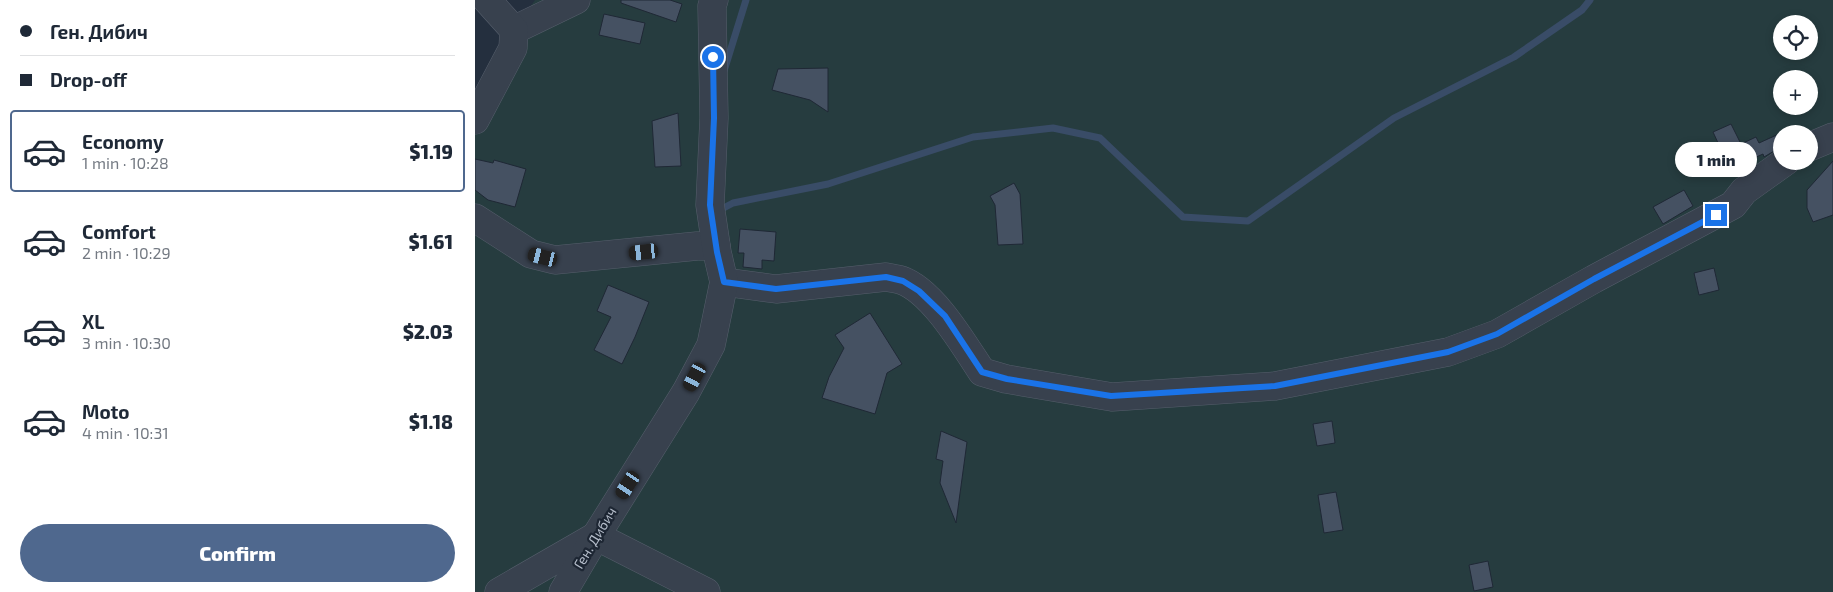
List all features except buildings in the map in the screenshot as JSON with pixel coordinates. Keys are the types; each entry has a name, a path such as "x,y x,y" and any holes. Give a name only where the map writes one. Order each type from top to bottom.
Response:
{"street":[{"path":"475,120 484,81 513,48 514,30 487,0"},
{"path":"514,30 576,0"},
{"name":"Ген. Дибич","path":"563,592 686,392 711,345 724,282 710,205 714,118 712,6 714,0"},
{"path":"1818,143 1833,137"},
{"path":"724,282 776,289 886,277 903,281 919,291 945,316 982,372 1007,379 1111,396 1275,386 1448,352 1497,334 1594,279 1733,205 1744,190 1773,170"},
{"path":"475,218 531,254 555,260 697,246 716,246"},
{"path":"499,592 596,536 706,592"}],"green space":[{"path":"535,0 1833,0 1833,592 475,592 475,119 514,30"}],"waterway":[{"path":"724,71 746,0"},
{"path":"716,212 733,203 828,184 973,137 1053,128 1100,138 1183,217 1248,221 1394,118 1514,57 1582,10 1590,0"}],"route":[{"path":"713,57 714,118 710,205 717,252 724,282 776,289 886,277 903,281 919,291 945,316 982,372 1007,379 1111,396 1275,386 1448,352 1497,334 1594,279 1716,215"}]}
